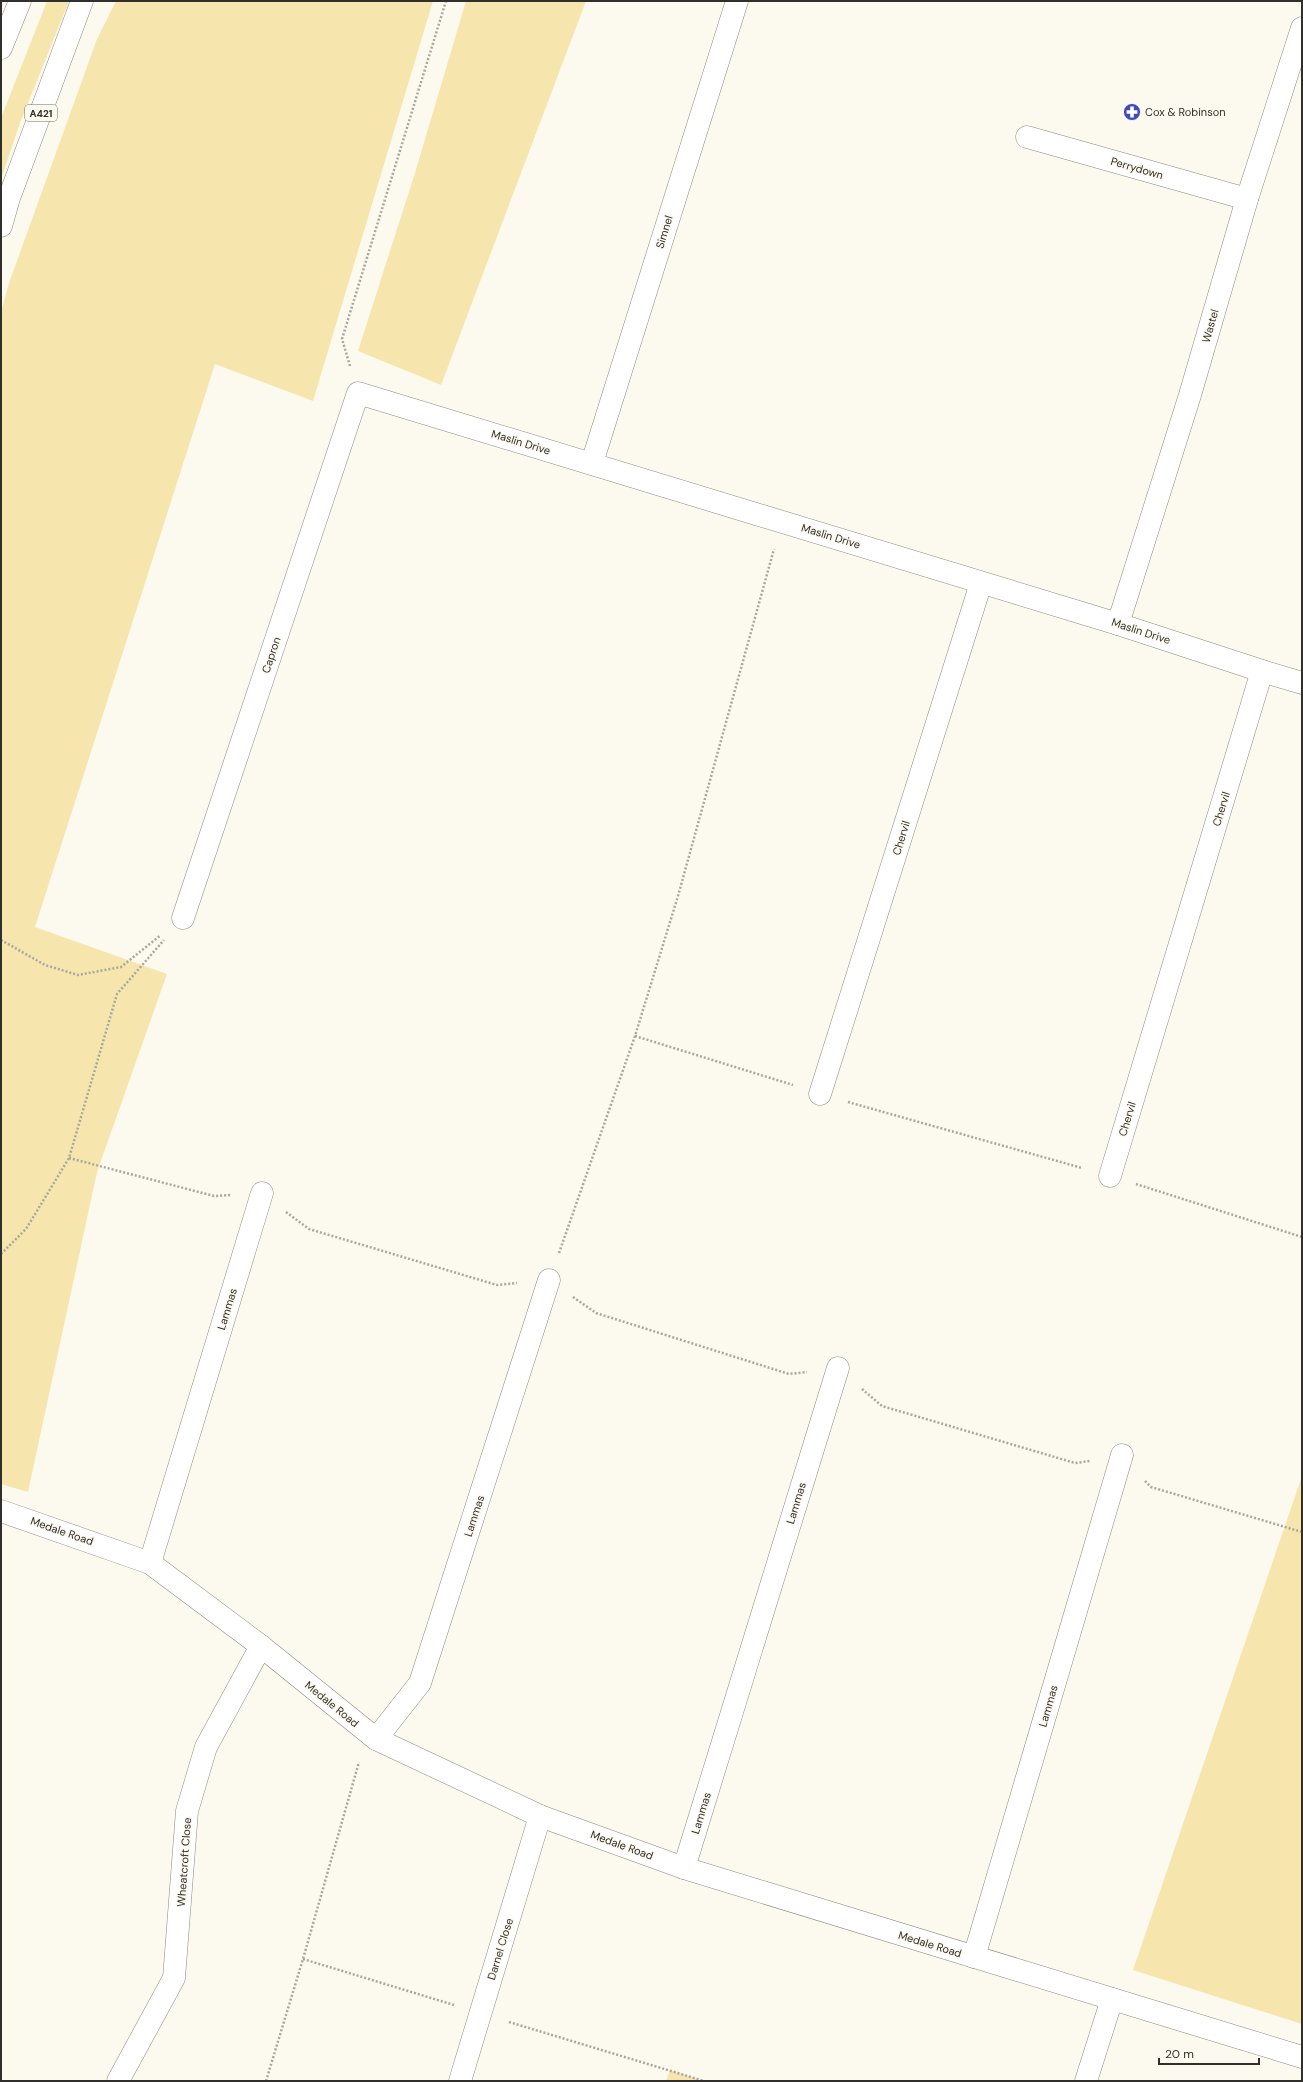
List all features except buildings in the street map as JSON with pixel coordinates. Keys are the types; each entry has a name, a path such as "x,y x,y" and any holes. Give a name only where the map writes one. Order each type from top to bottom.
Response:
{"main road":[{"path":"1,48 20,1"},
{"name":"A421","path":"1,226 9,198 82,1"},
{"name":"Simnel","path":"592,464 737,1"},
{"name":"Wastel","path":"1118,624 1190,395 1247,199 1302,28"},
{"name":"Perrydown","path":"1027,137 1247,199"},
{"name":"Maslin Drive","path":"358,393 1118,624 1262,672 1302,683"},
{"name":"Capron","path":"183,918 358,393"},
{"name":"Chervil","path":"820,1094 981,583"},
{"name":"Chervil","path":"1110,1176 1262,672"},
{"name":"Lammas","path":"150,1563 262,1193"},
{"name":"Lammas","path":"376,1739 420,1683 550,1280"},
{"name":"Lammas","path":"684,1868 838,1368"},
{"name":"Lammas","path":"974,1957 1122,1455"},
{"name":"Medale Road","path":"1,1511 150,1563 261,1646 376,1739 540,1816 684,1868 1302,2057"},
{"name":"Wheatcroft Close","path":"118,2081 174,1978 187,1811 206,1747 261,1646"},
{"name":"Darnel Close","path":"460,2081 540,1816"},
{"path":"1086,2081 1112,1999"}],"path":[{"path":"358,393 342,339 446,1"},
{"path":"550,1280 635,1036 678,896 782,521"},
{"path":"1,940 45,966 78,975 120,967 183,918"},
{"path":"1,1254 26,1229 69,1158 117,994 183,918"},
{"path":"635,1036 820,1094 1110,1176 1302,1237"},
{"path":"69,1158 214,1196 262,1193 308,1229 497,1285 550,1280 596,1313 789,1374 838,1368 882,1406 1075,1463 1122,1455 1151,1487 1302,1532"},
{"path":"266,2081 304,1959 359,1760 376,1739"}],"shaded area":[{"path":"47,1 69,1 20,123 1,179 1,118"},
{"path":"116,1 433,1 313,401 215,364 35,927 167,974 97,1172 28,1492 1,1484 1,312 9,283 97,39"},
{"path":"466,1 586,1 441,385 358,351 415,173"},
{"path":"1302,1476 1302,2024 1133,1970"},
{"path":"670,2070 703,2081 666,2081"}],"place":[{"name":"Cox & Robinson","path":"1132,112"}]}
